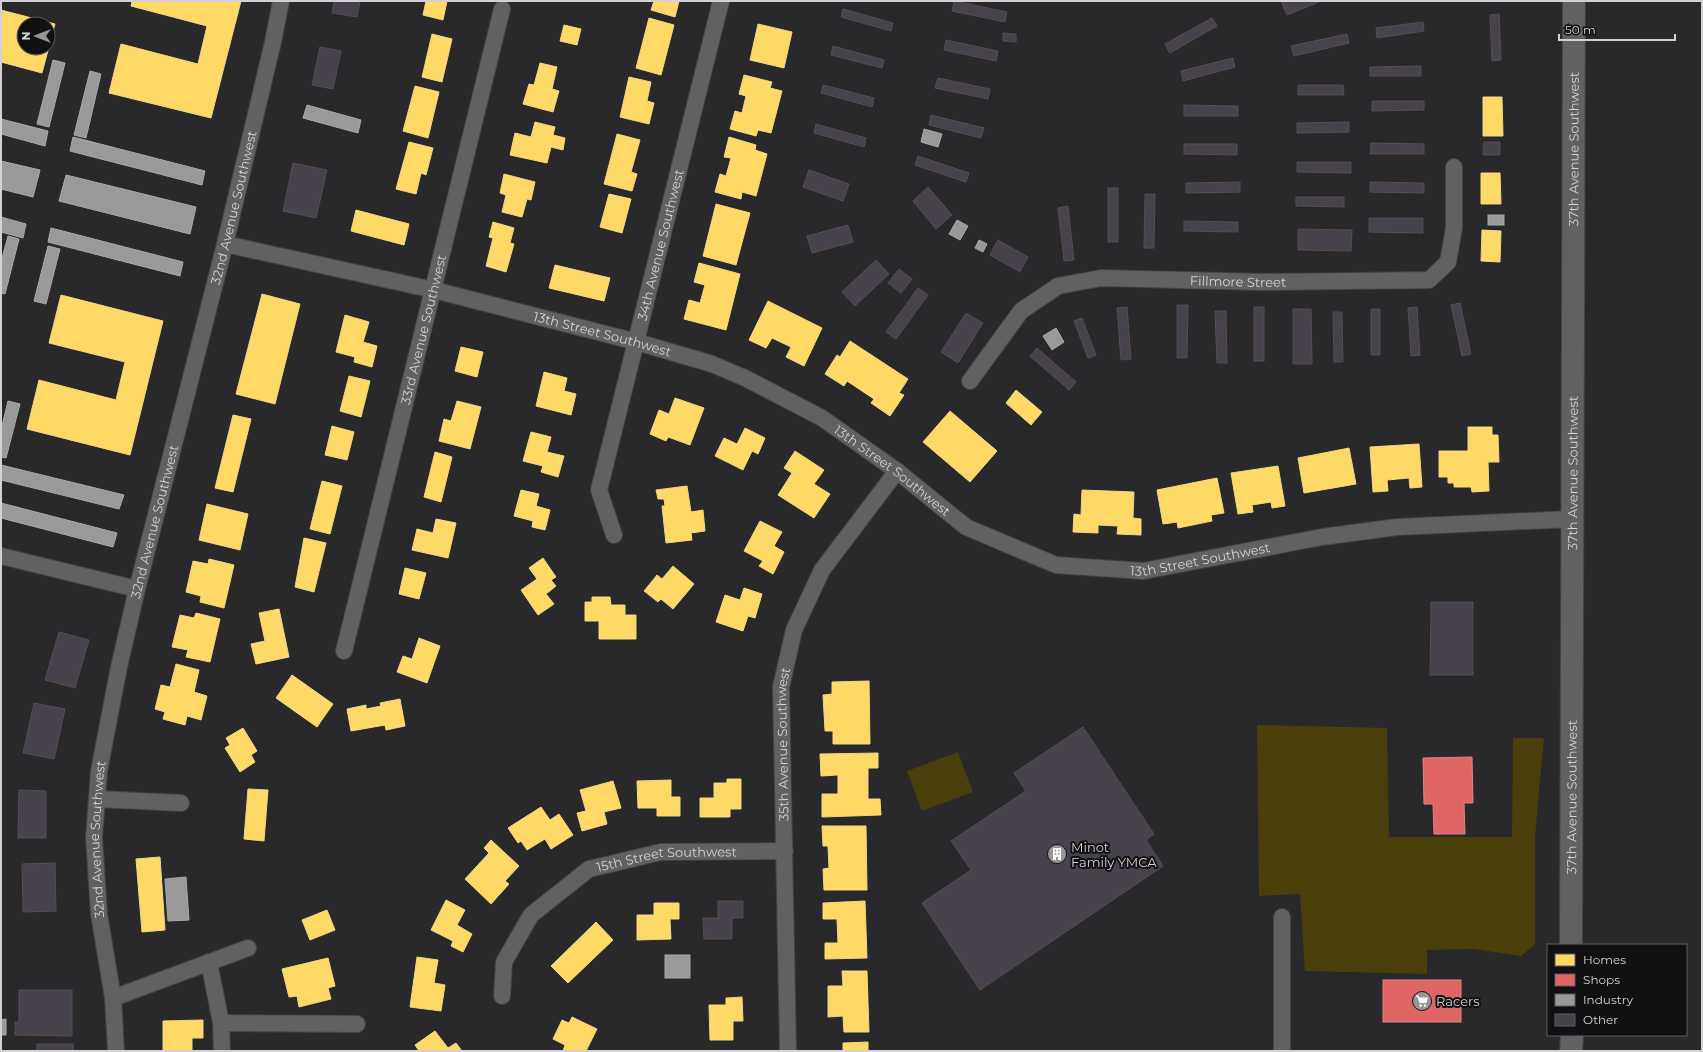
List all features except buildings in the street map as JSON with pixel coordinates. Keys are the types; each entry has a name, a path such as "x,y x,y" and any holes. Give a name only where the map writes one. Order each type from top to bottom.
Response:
{"main road":[{"name":"37th Avenue Southwest","path":"1571,944 1574,1"},
{"path":"1571,1051 1572,1036"}],"street":[{"name":"32nd Avenue Southwest","path":"116,1051 113,998 99,914 94,837 99,771 119,667 137,589 225,244 272,50 281,1"},
{"name":"34th Avenue Southwest","path":"614,535 599,490 721,1"},
{"name":"33rd Avenue Southwest","path":"344,651 502,9"},
{"name":"Fillmore Street","path":"970,382 1021,311 1058,286 1101,278 1261,282 1429,280 1448,262 1454,228 1454,167"},
{"name":"13th Street Southwest","path":"225,244 434,290 637,342 712,364 745,378 822,418 897,470 966,527 1056,565 1143,571 1322,537 1397,527 1572,519"},
{"name":"35th Avenue Southwest","path":"788,1051 781,686 794,630 822,570 897,470"},
{"path":"1,556 137,589"},
{"path":"98,799 181,803"},
{"name":"15th Street Southwest","path":"502,996 504,962 531,915 589,870 661,852 785,851"},
{"path":"1282,917 1282,1051"},
{"path":"113,998 248,948"},
{"path":"209,962 221,1023 222,1051"},
{"path":"221,1023 357,1024"}],"shaded area":[{"path":"1257,725 1387,728 1389,837 1512,837 1513,738 1544,738 1535,836 1535,944 1521,956 1474,949 1427,950 1427,974 1305,971 1300,894 1259,896"},
{"path":"958,752 973,792 922,811 907,771"}],"place":[{"name":"Minot Family YMCA","path":"1057,854"},
{"name":"Racers","path":"1422,1001"}]}
